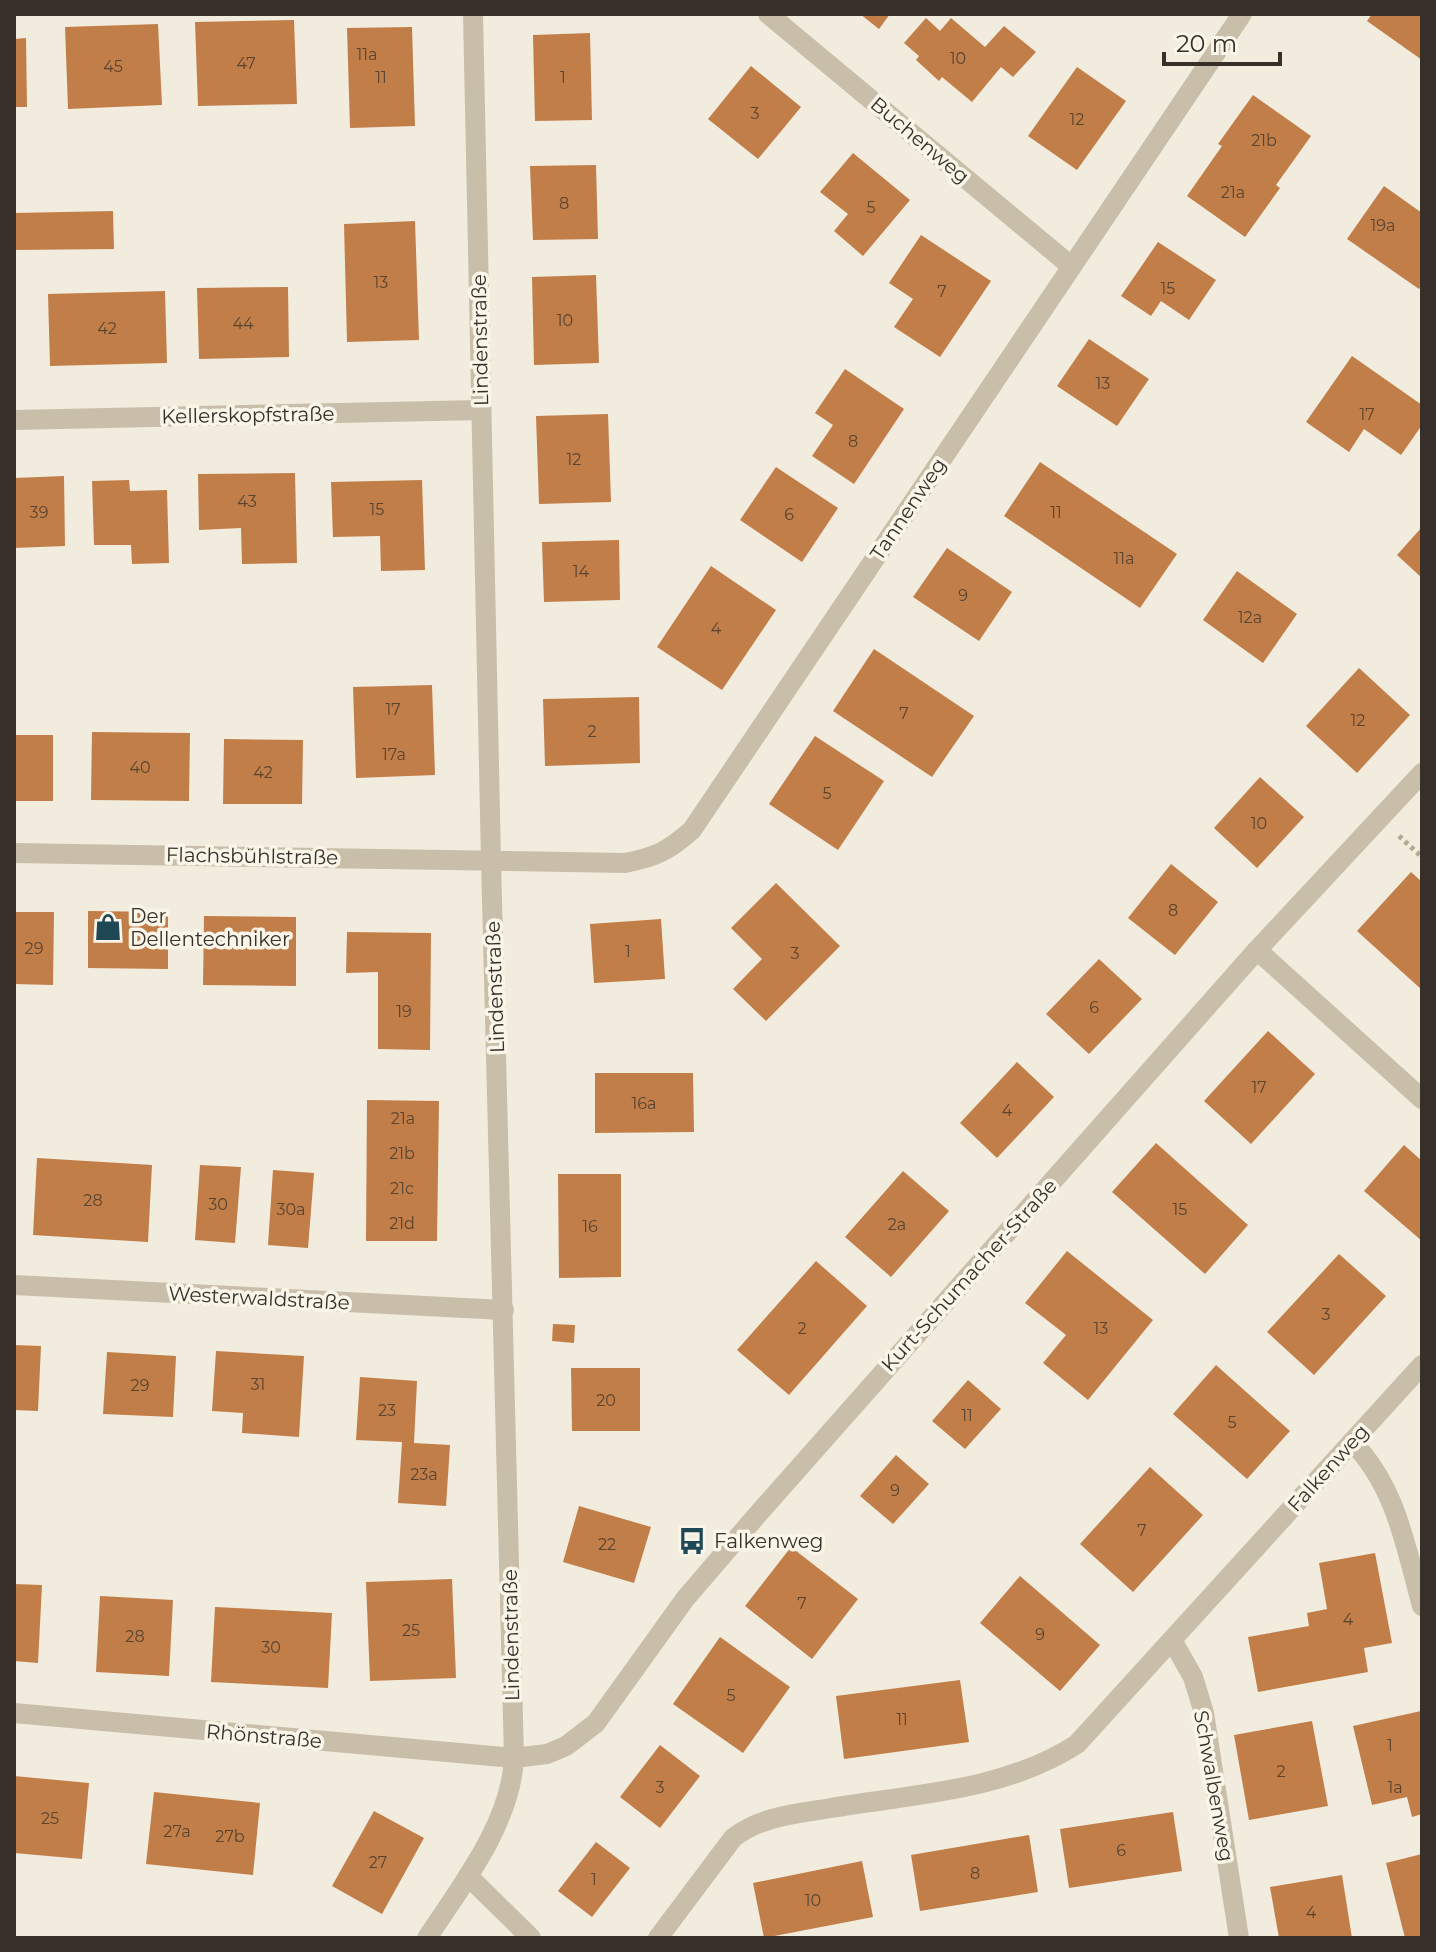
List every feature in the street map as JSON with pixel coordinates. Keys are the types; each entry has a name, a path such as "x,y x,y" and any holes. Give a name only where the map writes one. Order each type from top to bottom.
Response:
{"street":[{"name":"Lindenstraße","path":"427,1938 468,1876 503,1811 513,1780 514,1758 473,14"},
{"name":"Buchenweg","path":"768,14 1071,266"},
{"name":"Tannenweg","path":"491,861 625,863 652,858 670,849 692,830 1242,14"},
{"name":"Kellerskopfstraße","path":"14,420 481,410"},
{"name":"Kurt-Schumacher-Straße","path":"514,1758 547,1754 566,1746 596,1723 685,1599 1257,950 1422,773"},
{"name":"Flachsbühlstraße","path":"14,853 491,861"},
{"path":"1257,950 1422,1099"},
{"name":"Westerwaldstraße","path":"14,1285 504,1310"},
{"name":"Falkenweg","path":"658,1938 733,1838 749,1825 789,1815 989,1782 1051,1761 1077,1744 1422,1365"},
{"path":"1352,1442 1380,1476 1393,1505 1422,1606"},
{"name":"Schwalbenweg","path":"1172,1640 1193,1677 1204,1713 1239,1938"},
{"name":"Rhönstraße","path":"14,1713 514,1758"},
{"path":"468,1876 531,1938"}],"building":[{"path":"860,14 890,14 879,29"},
{"path":"1372,14 1422,14 1422,60 1367,21"},
{"path":"926,18 940,31 951,18 985,47 1004,26 1036,52 1013,77 1001,67 972,102 942,77 939,81 916,60 919,56 904,43"},
{"path":"294,20 297,104 198,106 195,22"},
{"path":"158,24 162,105 68,109 65,27"},
{"path":"412,27 415,126 350,128 347,28"},
{"path":"590,33 592,120 535,121 533,35"},
{"path":"26,38 27,107 14,107 14,39"},
{"path":"751,66 801,107 758,159 708,119"},
{"path":"1077,67 1126,101 1077,170 1028,136"},
{"path":"1253,95 1311,136 1276,185 1280,188 1245,237 1187,196 1222,146 1218,144"},
{"path":"853,153 910,200 863,256 834,231 848,214 820,192"},
{"path":"596,165 598,239 533,240 530,166"},
{"path":"1384,186 1422,213 1422,284 1419,289 1347,239"},
{"path":"113,211 114,249 14,250 14,213"},
{"path":"415,221 419,340 347,342 344,224"},
{"path":"921,235 991,281 940,357 894,327 913,299 889,283"},
{"path":"1158,242 1216,280 1189,320 1161,301 1151,316 1121,296"},
{"path":"596,275 599,363 534,365 532,277"},
{"path":"288,287 289,357 199,359 197,288"},
{"path":"165,291 167,363 50,366 48,294"},
{"path":"1089,339 1149,379 1117,426 1057,386"},
{"path":"1352,356 1422,405 1422,425 1401,455 1364,429 1349,452 1306,422"},
{"path":"845,369 904,409 854,484 812,456 833,425 815,413"},
{"path":"608,414 611,502 539,504 536,416"},
{"path":"1040,462 1177,554 1140,608 1004,516"},
{"path":"776,467 838,508 802,562 740,520"},
{"path":"295,473 297,563 242,564 241,528 199,530 198,474"},
{"path":"64,476 65,546 14,548 14,478"},
{"path":"129,480 130,491 167,490 169,563 132,564 131,545 94,545 92,481"},
{"path":"422,480 425,570 381,571 380,536 333,537 331,482"},
{"path":"1422,527 1422,578 1397,555"},
{"path":"619,540 620,600 544,602 542,542"},
{"path":"947,548 1012,592 979,641 913,597"},
{"path":"711,566 776,610 722,690 657,647"},
{"path":"1237,571 1297,614 1263,663 1203,620"},
{"path":"874,649 974,716 932,777 833,711"},
{"path":"1359,668 1410,715 1357,773 1306,726"},
{"path":"432,685 435,775 356,778 353,687"},
{"path":"639,697 640,763 545,766 543,699"},
{"path":"92,732 190,733 189,801 91,800"},
{"path":"14,735 53,735 53,801 14,801"},
{"path":"815,736 884,781 838,850 769,804"},
{"path":"224,739 303,740 302,804 223,804"},
{"path":"1260,777 1304,817 1257,868 1214,828"},
{"path":"1171,864 1218,902 1175,955 1128,918"},
{"path":"1411,872 1422,882 1422,990 1357,931"},
{"path":"776,883 840,946 766,1021 733,989 762,959 731,928"},
{"path":"88,911 168,912 168,969 88,968"},
{"path":"14,912 54,912 53,985 14,984"},
{"path":"204,916 296,917 296,986 203,985"},
{"path":"661,919 665,979 594,983 590,924"},
{"path":"347,932 431,933 430,1050 378,1049 378,972 346,973"},
{"path":"1099,959 1142,999 1089,1054 1046,1014"},
{"path":"1268,1031 1315,1074 1251,1144 1204,1101"},
{"path":"1017,1062 1054,1097 997,1158 960,1123"},
{"path":"595,1073 693,1073 694,1132 595,1133"},
{"path":"367,1100 439,1101 437,1241 366,1241"},
{"path":"1156,1143 1248,1225 1205,1274 1112,1192"},
{"path":"1404,1145 1422,1161 1422,1241 1364,1191"},
{"path":"37,1158 152,1165 148,1242 33,1235"},
{"path":"200,1165 241,1167 235,1243 195,1240"},
{"path":"273,1170 314,1173 308,1248 268,1245"},
{"path":"903,1171 949,1211 891,1277 845,1237"},
{"path":"558,1174 621,1174 621,1277 559,1278"},
{"path":"1067,1251 1153,1320 1088,1400 1043,1363 1066,1335 1025,1303"},
{"path":"1339,1254 1386,1296 1314,1375 1267,1332"},
{"path":"816,1261 867,1306 789,1395 737,1350"},
{"path":"553,1324 575,1325 574,1343 552,1341"},
{"path":"14,1345 41,1346 38,1411 14,1410"},
{"path":"216,1351 304,1356 299,1437 242,1433 243,1413 212,1411"},
{"path":"107,1352 176,1356 173,1417 103,1414"},
{"path":"1216,1365 1290,1431 1247,1479 1173,1414"},
{"path":"571,1368 640,1368 640,1431 572,1431"},
{"path":"360,1377 417,1381 414,1443 450,1445 446,1506 398,1503 402,1442 356,1440"},
{"path":"968,1380 1001,1409 965,1449 932,1421"},
{"path":"896,1455 929,1484 893,1524 860,1496"},
{"path":"1150,1467 1203,1515 1133,1592 1080,1544"},
{"path":"579,1506 651,1527 634,1583 563,1562"},
{"path":"791,1547 858,1599 812,1659 745,1606"},
{"path":"1375,1553 1392,1643 1364,1648 1368,1672 1258,1692 1248,1637 1309,1626 1307,1613 1327,1609 1319,1563"},
{"path":"1020,1576 1100,1645 1060,1691 980,1623"},
{"path":"452,1579 456,1678 370,1681 366,1582"},
{"path":"14,1584 42,1585 38,1663 14,1661"},
{"path":"100,1596 173,1600 169,1676 96,1672"},
{"path":"215,1607 332,1613 328,1688 211,1682"},
{"path":"720,1637 790,1687 743,1753 673,1704"},
{"path":"960,1680 969,1742 844,1759 836,1696"},
{"path":"1421,1711 1422,1814 1412,1817 1407,1797 1372,1805 1353,1726"},
{"path":"1312,1721 1328,1806 1249,1820 1234,1735"},
{"path":"660,1745 700,1776 660,1828 620,1797"},
{"path":"14,1776 89,1783 82,1859 14,1853"},
{"path":"154,1792 260,1803 253,1875 146,1864"},
{"path":"374,1811 424,1838 382,1914 332,1886"},
{"path":"1173,1812 1182,1871 1069,1888 1060,1829"},
{"path":"1029,1835 1038,1892 920,1911 911,1855"},
{"path":"596,1842 630,1868 592,1917 558,1891"},
{"path":"1422,1854 1422,1938 1405,1938 1386,1863"},
{"path":"862,1861 873,1917 764,1938 753,1883"},
{"path":"1342,1875 1352,1938 1279,1938 1270,1887"}],"place":[{"name":"Der Dellentechniker","path":"108,927"},
{"name":"Falkenweg","path":"692,1541"}]}
